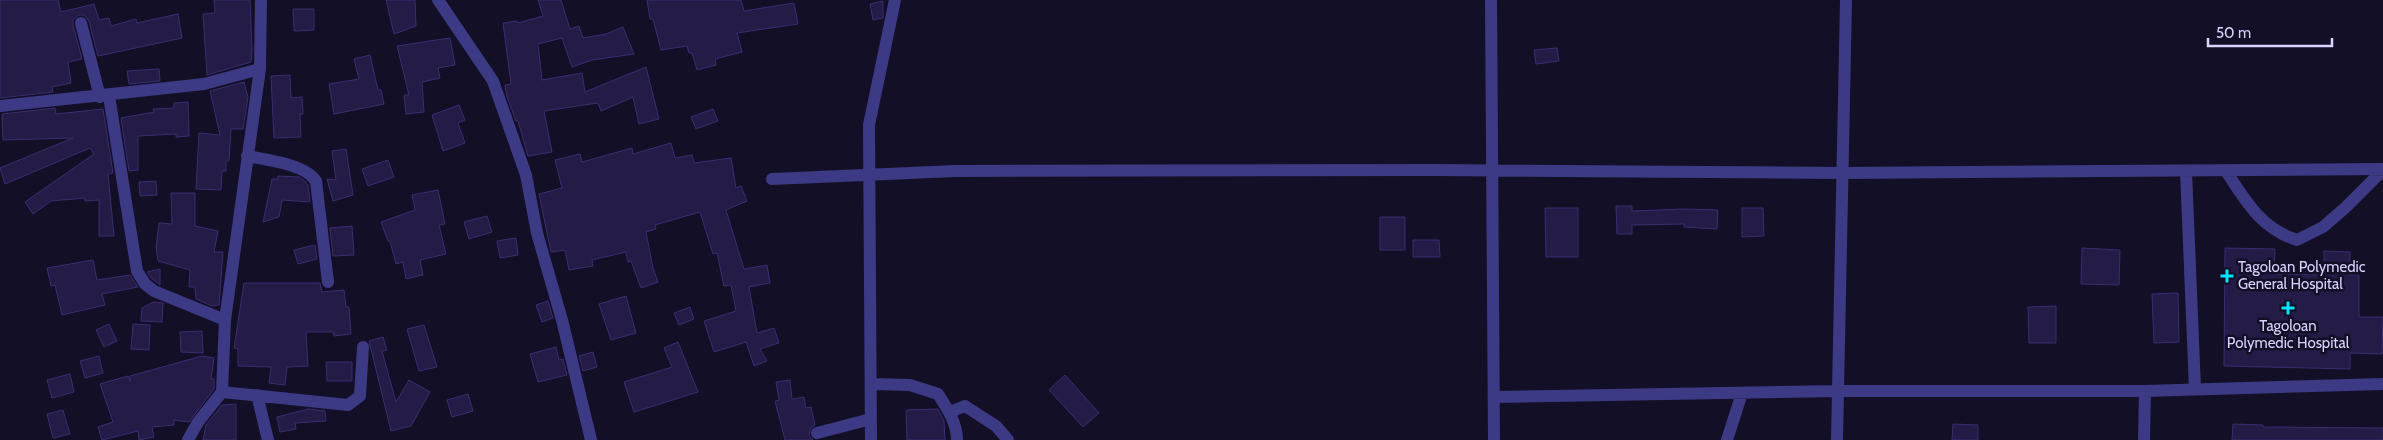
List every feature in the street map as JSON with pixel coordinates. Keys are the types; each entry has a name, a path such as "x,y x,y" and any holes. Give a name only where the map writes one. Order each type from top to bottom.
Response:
{"street":[{"path":"188,440 198,422 222,392 225,320 247,156 254,127 260,68 261,0"},
{"path":"438,0 493,81 499,94 526,175 538,233 562,320 591,440"},
{"path":"871,440 869,125 895,0"},
{"path":"1491,0 1494,440"},
{"path":"1837,440 1846,0"},
{"path":"81,23 105,96 137,271 145,284 154,291 225,320"},
{"path":"0,106 204,84 260,68"},
{"path":"247,156 302,169 311,173 316,181 328,282"},
{"path":"772,179 955,171 1491,171 1843,174 2383,169"},
{"path":"2226,171 2253,211 2280,235 2297,240 2323,227 2345,208 2383,169"},
{"path":"2186,171 2194,390"},
{"path":"222,392 348,405 355,402 360,396 363,347"},
{"path":"871,384 910,385 938,394 950,412 957,433 957,440"},
{"path":"1494,397 1838,391 2145,391 2383,384"},
{"path":"2144,440 2145,391"},
{"path":"1727,440 1732,431 1742,392"},
{"path":"256,395 268,440"},
{"path":"950,412 966,406 996,426 1008,440"},
{"path":"817,433 871,418"}],"building":[{"path":"0,0 58,0 61,12 94,4 99,20 109,18 111,26 136,19 137,23 178,14 182,38 98,56 89,21 84,15 79,15 73,20 73,25 82,59 68,62 71,83 52,87 53,92 0,98"},
{"path":"214,0 250,0 251,62 207,75 203,14 215,13"},
{"path":"386,0 415,0 416,26 394,34"},
{"path":"538,0 561,0 570,29 579,26 583,38 606,34 623,27 634,54 592,60 572,67 562,38 538,44 542,80 582,73 585,92 646,67 659,119 639,124 633,97 601,111 598,103 544,111 552,152 528,156 518,121 516,121 507,97 505,85 511,84 503,23 517,21 518,23 543,16"},
{"path":"647,0 741,0 744,11 794,3 798,24 737,33 742,52 715,59 716,65 697,70 692,53 689,53 687,46 661,50 653,19 650,19"},
{"path":"883,1 883,18 873,20 870,4"},
{"path":"293,9 314,9 314,30 294,31"},
{"path":"450,38 455,65 438,68 440,78 422,82 424,112 406,114 404,95 409,95 397,46"},
{"path":"1557,48 1559,61 1536,64 1534,50"},
{"path":"370,55 378,90 381,90 384,104 334,114 329,84 359,79 354,59"},
{"path":"159,69 160,81 129,84 127,71"},
{"path":"290,75 291,98 302,97 303,114 300,114 301,137 274,138 271,76"},
{"path":"244,82 248,97 243,129 231,129 229,161 226,161 226,171 222,171 221,190 196,189 199,133 220,135 210,91"},
{"path":"188,102 189,136 176,137 176,134 138,136 138,170 129,171 121,118 154,112 153,109 174,108 174,103"},
{"path":"459,105 465,120 458,123 465,143 443,151 432,115"},
{"path":"55,108 56,114 103,109 113,173 108,174 114,236 99,236 99,200 85,201 85,198 51,201 33,214 25,202 94,154 90,148 5,184 0,168 73,138 3,140 2,114"},
{"path":"713,109 718,121 696,129 691,117"},
{"path":"671,143 675,158 692,155 694,163 731,158 736,188 741,186 747,201 726,210 744,269 767,265 770,283 749,287 757,333 774,328 779,343 760,349 767,361 754,366 746,342 714,352 704,321 736,311 731,285 724,286 717,253 713,254 700,212 655,225 656,229 646,232 653,268 658,282 641,288 631,261 628,262 626,252 592,260 593,266 569,270 565,250 551,252 539,194 562,188 555,160 580,154 582,162 632,148 633,154"},
{"path":"346,149 353,195 333,201 327,179 336,180 332,151"},
{"path":"388,160 394,177 368,186 362,169"},
{"path":"278,176 299,177 305,181 308,185 310,202 282,200 279,217 263,222 272,179 278,179"},
{"path":"156,181 157,195 140,196 139,182"},
{"path":"438,190 445,224 439,225 446,254 420,260 423,275 406,279 403,262 396,264 390,241 388,241 381,222 415,210 412,195"},
{"path":"171,193 195,193 195,226 218,231 214,252 223,252 219,305 212,306 196,299 195,287 189,287 190,270 158,261 156,247 159,223 172,224"},
{"path":"1616,206 1632,206 1632,211 1718,210 1717,229 1684,227 1684,224 1632,225 1632,234 1617,234"},
{"path":"1545,208 1578,208 1578,257 1546,257"},
{"path":"1742,208 1763,208 1764,236 1742,237"},
{"path":"487,216 492,232 469,239 464,222"},
{"path":"1380,217 1405,217 1405,250 1380,250"},
{"path":"352,226 354,255 333,256 330,228"},
{"path":"516,238 518,255 500,258 497,241"},
{"path":"1413,240 1439,240 1440,257 1413,257"},
{"path":"315,245 317,259 298,264 294,250"},
{"path":"2082,248 2120,250 2119,285 2081,284"},
{"name":"Tagoloan Polymedic Hospital","path":"2225,248 2275,249 2274,274 2324,275 2324,251 2350,252 2350,275 2359,275 2359,317 2383,317 2382,354 2350,353 2350,369 2224,366"},
{"path":"93,260 97,280 130,275 138,287 102,294 105,305 62,315 55,285 51,286 47,268"},
{"path":"160,269 160,285 147,272"},
{"path":"244,283 320,283 322,292 344,290 346,307 349,307 351,334 334,336 333,332 306,332 308,366 287,367 285,385 269,383 271,367 238,366 238,349 234,348"},
{"path":"2178,293 2179,342 2154,343 2152,294"},
{"path":"626,296 636,333 611,340 599,304"},
{"path":"548,301 553,318 542,322 536,305"},
{"path":"153,302 163,303 162,322 141,321 142,308"},
{"path":"2056,306 2056,343 2029,343 2028,307"},
{"path":"690,307 694,319 679,325 674,313"},
{"path":"109,324 117,341 104,347 96,330"},
{"path":"133,324 150,325 149,350 131,349"},
{"path":"424,325 437,367 419,371 407,329"},
{"path":"202,331 203,353 181,352 180,332"},
{"path":"383,337 387,350 382,351 396,402 409,380 430,392 411,426 391,431 369,341"},
{"path":"678,342 698,392 634,412 624,382 672,367 664,348"},
{"path":"556,347 559,360 563,359 567,375 538,382 530,354"},
{"path":"593,352 597,367 583,371 579,356"},
{"path":"99,356 103,373 85,378 80,361"},
{"path":"202,356 214,358 211,379 214,379 214,389 189,422 174,420 174,425 152,427 154,437 139,440 138,431 102,440 98,427 113,422 100,384 128,376 130,381 130,376"},
{"path":"326,362 352,362 352,381 327,381"},
{"path":"70,374 74,392 52,398 47,380"},
{"path":"1065,375 1099,413 1083,427 1049,390"},
{"path":"790,380 792,399 804,397 806,408 811,407 815,425 811,428 809,435 813,440 785,440 775,401 779,400 776,382"},
{"path":"468,394 473,411 452,417 447,400"},
{"path":"236,404 236,440 203,440 206,425 222,405"},
{"path":"308,409 325,411 326,421 295,423 296,429 280,432 277,417"},
{"path":"938,409 944,421 945,440 907,440 906,410"},
{"path":"63,410 70,434 53,438 47,414"},
{"path":"1953,424 1978,425 1978,440 1952,440"},
{"path":"2233,424 2263,425 2263,427 2383,428 2383,440 2232,440"}],"place":[{"name":"Tagoloan Polymedic General Hospital","path":"2227,276"},
{"name":"Tagoloan Polymedic Hospital","path":"2288,308"}]}
